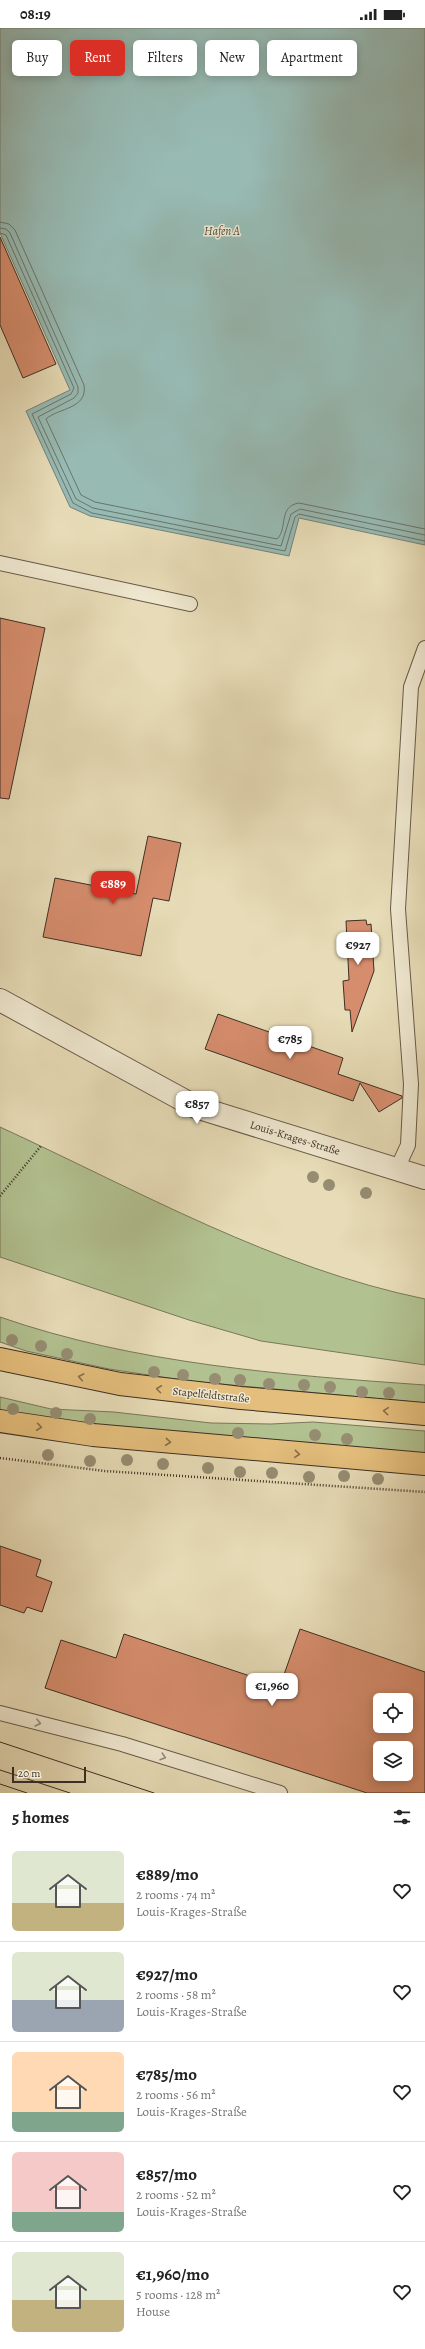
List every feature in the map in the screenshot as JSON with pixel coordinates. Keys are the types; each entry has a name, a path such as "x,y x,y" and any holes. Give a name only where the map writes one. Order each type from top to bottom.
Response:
{"main road":[{"name":"Stapelfeldtstraße","path":"0,1359 120,1384 241,1398 425,1414"},
{"path":"0,1421 109,1436 425,1464"}],"street":[{"name":"Louis-Krages-Straße","path":"0,1000 196,1107 425,1178"}],"lane":[{"path":"0,563 190,604"},
{"path":"397,1169 408,1145 411,1084 398,902 411,687 425,648"},
{"path":"0,1714 122,1744 280,1793"}],"path":[{"path":"0,1196 41,1146"},
{"path":"0,1458 105,1471 425,1492"}],"green space":[{"path":"0,1127 156,1201 261,1248 314,1268 369,1285 425,1299 425,1365 261,1341 189,1320 0,1257"},
{"path":"0,1317 51,1333 156,1357 210,1365 318,1377 425,1385 425,1403 188,1381 109,1369 26,1351 0,1342"},
{"path":"0,1397 51,1409 114,1412 211,1423 271,1424 313,1422 425,1431 425,1455 122,1430 0,1411"}],"water":[{"name":"Hafen A","path":"0,28 425,28 425,545 299,518 289,556 90,516 70,507 26,411 70,390 0,233"}],"building":[{"path":"0,237 56,364 23,378 0,325"},
{"path":"0,618 45,628 9,799 0,798"},
{"path":"148,836 181,843 169,901 153,898 141,956 43,937 55,878 136,894"},
{"path":"366,920 367,925 371,924 374,971 352,1032 350,1010 345,1010 343,981 349,980 346,921"},
{"path":"218,1014 343,1058 338,1074 402,1096 402,1098 379,1112 360,1083 353,1101 205,1049"},
{"path":"0,1546 41,1560 36,1576 52,1582 42,1612 27,1607 24,1613 0,1605"},
{"path":"300,1629 425,1672 425,1793 367,1793 45,1688 61,1640 116,1658 124,1634 280,1686"}],"tram line":[{"path":"0,1742 154,1793"},
{"path":"0,1770 70,1793"},
{"path":"0,1784 27,1793"}]}
